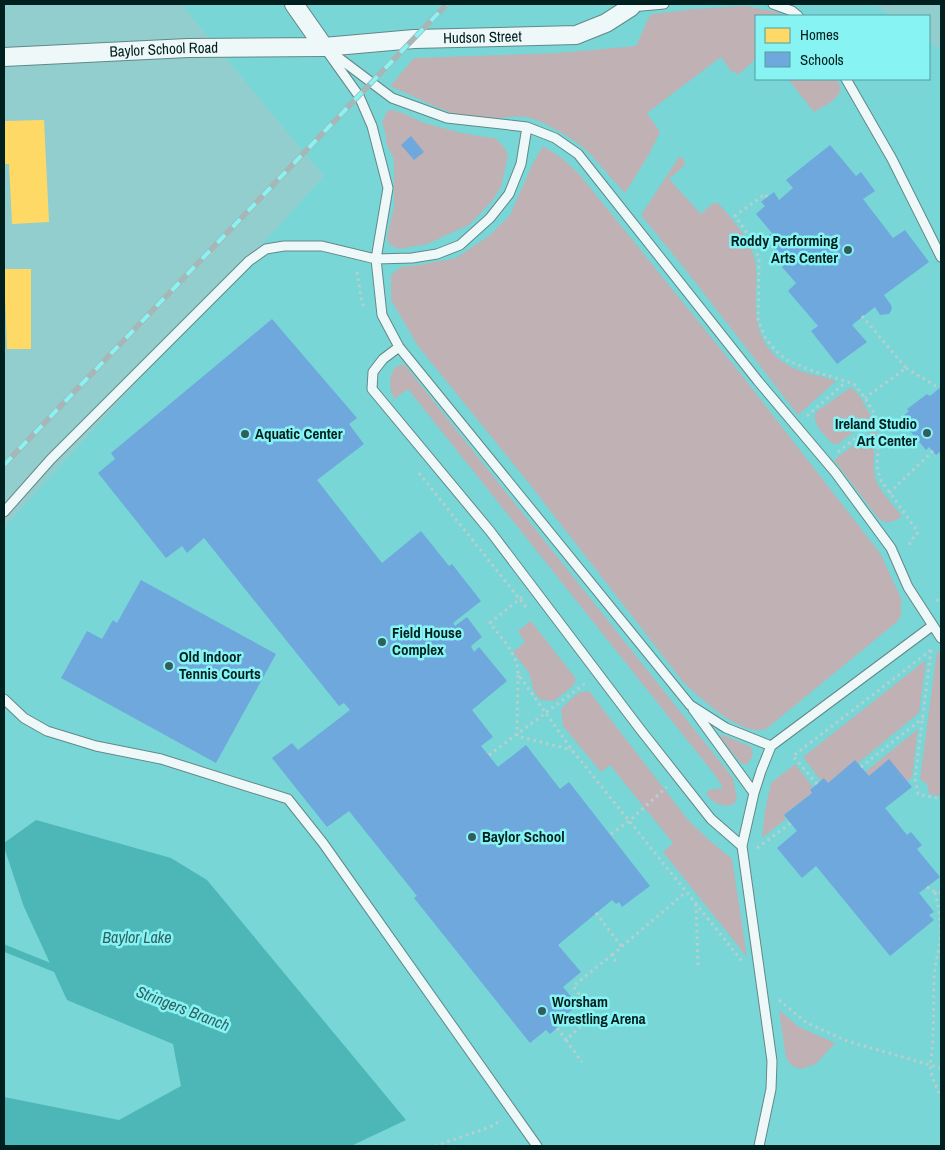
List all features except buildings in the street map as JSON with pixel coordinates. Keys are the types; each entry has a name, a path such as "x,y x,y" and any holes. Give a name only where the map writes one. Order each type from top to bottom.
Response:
{"street":[{"path":"294,4 324,48"},
{"name":"Hudson Street","path":"324,48 414,39 576,35 606,23 631,6"},
{"name":"Baylor School Road","path":"4,57 188,48 324,48"}],"lane":[{"path":"631,6 664,4"},
{"path":"773,4 792,11 797,15"},
{"path":"324,48 392,98 446,118 527,127 555,138 578,154 758,381 840,480 891,548 908,587 941,638"},
{"path":"324,48 359,96 372,126 388,188 376,259 382,315 399,348 690,705 754,793"},
{"path":"847,80 892,159 941,257"},
{"path":"4,512 51,459 249,261 266,249 302,245 322,246 376,259 412,258 437,254 460,245 490,218 509,194 521,164 527,127"},
{"path":"399,348 383,359 373,372 372,389 490,531 711,820 742,846"},
{"path":"759,1146 771,1089 772,1061 742,846 754,793 771,746 932,626"},
{"path":"4,699 24,718 48,731 96,746 161,759 288,799 323,843 537,1146"},
{"path":"690,705 726,728 771,746"}],"path":[{"path":"767,197 765,194 735,216 755,245 759,260 758,320 761,329 766,339 776,351 787,360 810,370 854,384 865,398 880,423 877,465 880,480 918,532 908,545 910,551"},
{"path":"862,316 906,368 939,388"},
{"path":"865,398 906,368"},
{"path":"806,417 846,381"},
{"path":"836,454 878,420"},
{"path":"889,493 933,451"},
{"path":"517,736 518,665 514,656 490,623 533,588"},
{"path":"936,598 941,605"},
{"path":"817,784 794,756 931,650 915,779 918,794 941,799"},
{"path":"489,755 517,736 597,673"},
{"path":"518,674 547,712 572,750 762,986 807,1023 847,1041 941,1068"},
{"path":"861,767 923,717"},
{"path":"517,736 572,750"},
{"path":"927,887 941,893"},
{"path":"566,1040 581,1026 577,1020 590,1009 573,986 686,892"},
{"path":"935,892 940,922 940,942 935,960 934,1045 930,1065 932,1077 941,1098"},
{"path":"696,904 698,968"},
{"path":"596,914 622,946"},
{"path":"612,955 617,964"},
{"path":"557,1028 582,1062"},
{"path":"435,1146 490,1127 513,1114"}],"shaded area":[{"name":"Baylor School","path":"181,4 873,4 890,15 755,15 755,80 930,80 930,43 941,50 941,1146 4,1146 4,528 324,176"},
{"path":"745,6 777,12 782,15 755,15 755,60 739,74 731,71 721,57 647,113 660,132 648,156 625,193 587,151 572,139 545,124 524,117 480,119 458,115 390,86 414,58 557,53 636,46 652,14"},
{"path":"789,80 837,80 841,90 839,94 833,101 814,112"},
{"path":"392,110 442,128 495,138 505,148 508,156 501,187 493,200 469,225 427,244 398,249 389,244 387,237 394,207 394,159 386,143 382,122 387,111"},
{"path":"543,146 562,158 580,175 744,378 880,553 901,598 901,614 898,621 766,729 745,728 734,722 711,707 684,683 528,482 418,346 391,300 391,275 401,267 456,258 490,235 510,215 533,163"},
{"path":"679,157 682,157 685,165 669,179 701,214 713,203 721,206 748,242 756,264 757,319 762,338 767,346 789,366 836,381 798,415 641,215"},
{"path":"404,364 733,778 737,799 734,804 726,806 719,804 707,795 708,790 723,788 715,775 408,389 394,399 390,386 391,375 395,367"},
{"path":"851,387 859,395 871,416 869,420 838,444 833,444 817,425 815,421 816,412"},
{"path":"875,429 877,434 874,469 877,482 902,516 890,522 879,519 834,460"},
{"path":"531,621 576,679 573,686 554,701 541,700 534,692 529,673 513,652 525,642 518,631"},
{"path":"937,651 941,654 941,796 929,794 927,784 920,779"},
{"path":"926,660 919,713 858,763 855,761 828,783 821,781 803,757"},
{"path":"589,691 688,820 732,859 747,957 663,852 673,843 610,765 601,772 563,726 561,709 578,693"},
{"path":"918,729 912,778 907,781 869,776 865,772"},
{"path":"721,735 751,747 753,754 748,764 740,762 721,738"},
{"path":"795,764 813,787 810,790 812,793 784,815 786,819 762,838 765,810 771,783"},
{"path":"779,1010 799,1027 835,1043 816,1064 801,1069 792,1066 786,1058"}],"water":[{"name":"Baylor Lake","path":"36,820 171,858 207,880 406,1120 351,1146 4,1146 4,1097 119,1120 181,1086 173,1044 67,1000 24,907 4,847 4,843"}],"waterway":[{"name":"Stringers Branch","path":"4,948 61,971"}],"railway":[{"path":"4,465 447,4"}],"place":[{"name":"Roddy Performing Arts Center","path":"848,250"},
{"name":"Ireland Studio Art Center","path":"927,433"},
{"name":"Aquatic Center","path":"245,434"},
{"name":"Field House Complex","path":"382,642"},
{"name":"Old Indoor Tennis Courts","path":"169,666"},
{"name":"Baylor School","path":"472,837"},
{"name":"Worsham Wrestling Arena","path":"542,1011"}]}
